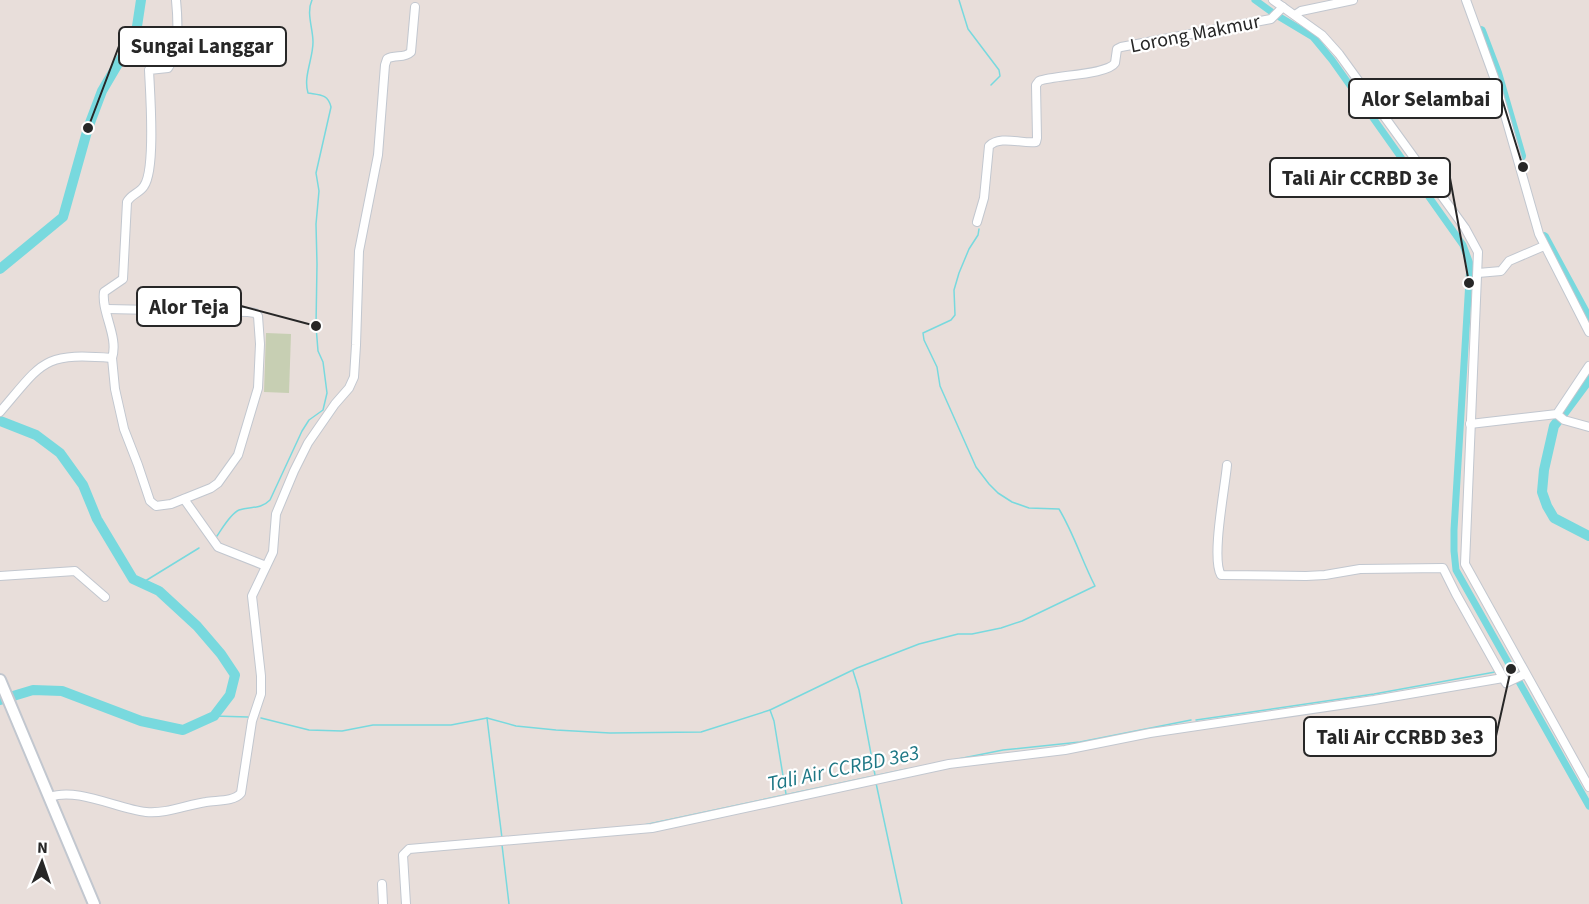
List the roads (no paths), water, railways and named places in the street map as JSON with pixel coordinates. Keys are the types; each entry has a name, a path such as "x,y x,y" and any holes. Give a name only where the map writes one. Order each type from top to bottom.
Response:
{"main road":[{"path":"0,681 94,904"}],"street":[{"path":"107,309 248,312 258,316 259,383 240,453 216,484 184,499 161,506 154,506 150,501 124,429 114,383 112,358 114,349 107,309 103,301 104,292 123,279 127,202 144,186 148,173 149,70 164,70 172,61 177,23 176,0"},
{"path":"1273,0 1322,34 1339,54 1465,228 1478,252 1465,564 1524,675 1589,787"},
{"path":"1295,15 1301,11 1353,0"},
{"path":"1466,0 1495,80 1544,246 1589,332"},
{"path":"50,797 61,795 100,800 129,809 155,812 239,797 244,782 252,721 261,694 252,596 275,546 276,514 294,471 308,443 352,383 356,345 358,251 378,155 385,65 387,59 391,57 405,56 411,52 415,7"},
{"name":"Lorong Makmur","path":"977,222 982,209 989,146 999,141 1036,142 1036,85 1039,81 1062,75 1107,70 1115,63 1117,49 1121,47 1271,19 1283,7"},
{"path":"1478,273 1501,271 1509,261 1544,246"},
{"path":"0,411 26,379 46,363 63,356 112,358"},
{"path":"1559,416 1589,366"},
{"path":"1470,424 1559,416 1589,428"},
{"path":"1227,465 1218,543 1218,564 1221,575 1312,576 1360,569 1443,568 1506,680"},
{"path":"184,499 218,547 266,566"},
{"path":"0,576 75,571 105,597"},
{"path":"406,904 403,855 409,849 652,828 949,764 1073,749 1199,725 1506,680 1524,675"},
{"path":"1191,717 1199,725"},
{"path":"382,884 383,904"}],"waterway":[{"path":"0,269 63,217 88,128 102,91 136,33 141,0"},
{"path":"217,536 236,512 259,507 270,500 302,431 309,420 323,410 327,393 323,362 318,351 316,326 316,224 319,191 316,173 331,107 326,97 308,93 307,74 313,42 310,15 312,0"},
{"path":"959,0 968,29 999,70 1000,76 991,85"},
{"path":"1255,0 1273,13"},
{"path":"1278,16 1313,37 1332,60 1463,245 1470,264 1454,530 1456,570 1589,806"},
{"path":"1481,31 1497,73 1521,156"},
{"path":"261,718 309,730 342,731 373,725 451,725 487,718 516,726 556,730 610,733 701,732 770,710 857,668 919,644 958,634 972,634 1001,628 1022,621 1095,586 1059,509 1029,508 1012,502 998,493 976,467 940,386 937,367 924,340 923,333 951,320 955,315 954,290 959,273 979,229"},
{"path":"1544,237 1589,320"},
{"path":"1589,379 1554,426 1544,470 1542,492 1554,518 1589,536"},
{"path":"0,421 36,435 60,453 83,485 97,519 133,579 159,591 197,626 221,654 235,675 230,695 214,716 183,730 141,721 62,691 33,690 0,700"},
{"path":"142,583 199,548"},
{"name":"Tali Air CCRBD 3e3","path":"1505,670 1511,669"},
{"path":"853,671 859,690 875,775"},
{"name":"Tali Air CCRBD 3e3","path":"1196,720 1374,694 1495,672"},
{"path":"770,710 774,721 786,794"},
{"path":"214,716 248,717"},
{"path":"487,718 502,838"},
{"name":"Tali Air CCRBD 3e3","path":"953,760 1003,750 1080,742 1191,720"},
{"name":"Tali Air CCRBD 3e3","path":"644,825 907,769"},
{"path":"876,783 902,904"},
{"path":"502,845 509,904"}],"place":[{"name":"Sungai Langgar","path":"88,128"},
{"name":"Alor Selambai","path":"1523,167"},
{"name":"Tali Air CCRBD 3e","path":"1469,283"},
{"name":"Alor Teja","path":"316,326"},
{"name":"Tali Air CCRBD 3e3","path":"1511,669"}]}
